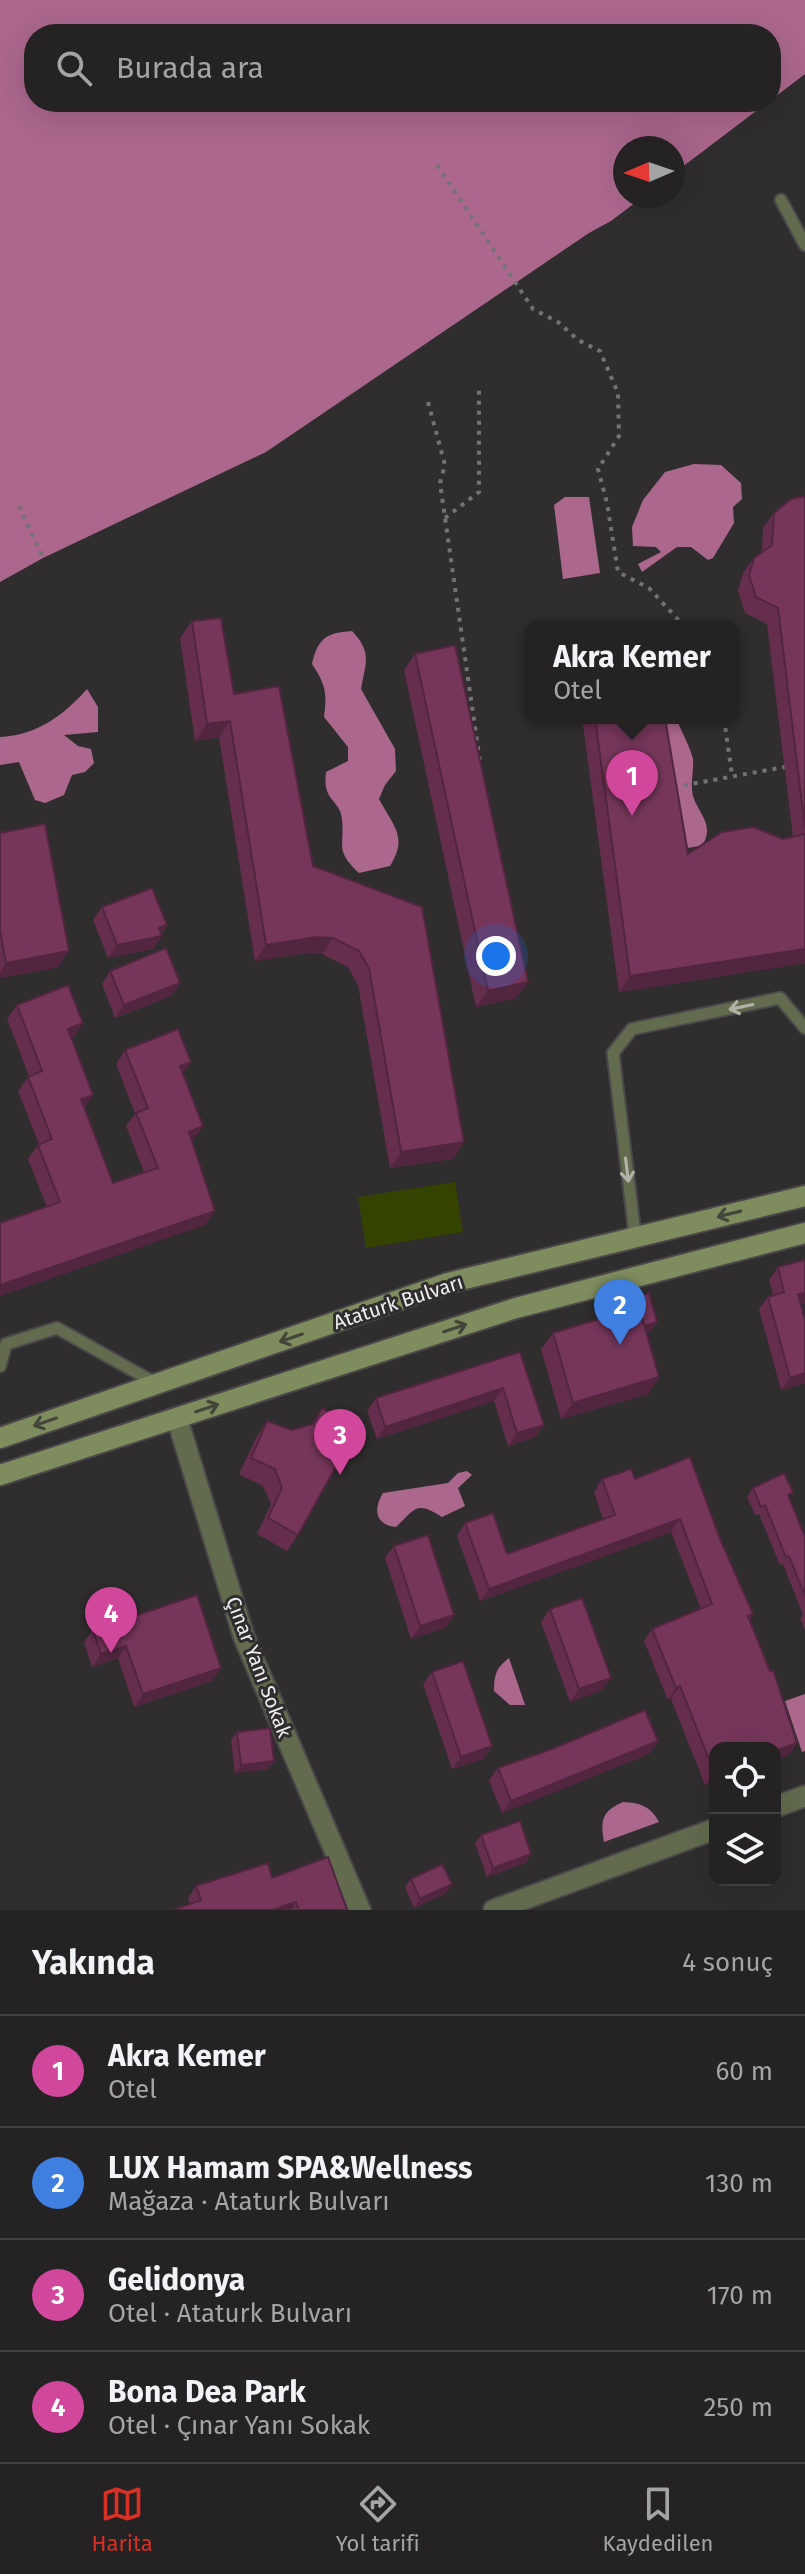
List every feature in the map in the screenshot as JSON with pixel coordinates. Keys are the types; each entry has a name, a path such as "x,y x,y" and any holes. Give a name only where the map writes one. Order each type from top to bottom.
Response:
{"main road":[{"name":"Ataturk Bulvarı","path":"0,1438 448,1283 805,1196"},
{"name":"Ataturk Bulvarı","path":"0,1475 516,1308 805,1233"}],"street":[{"name":"Çınar Yanı Sokak","path":"177,1418 244,1637 360,1910"},
{"path":"781,1805 805,1796"},
{"path":"494,1910 709,1831"}],"lane":[{"path":"781,200 805,245"},
{"path":"633,1238 613,1053 632,1029 780,998 805,1028"},
{"path":"0,1366 6,1344 57,1328 157,1384"}],"path":[{"path":"437,165 533,309 600,351 618,393 619,436 598,469 618,572 649,588 678,620"},
{"path":"445,518 479,492 479,389"},
{"path":"428,402 445,465 440,483 480,763"},
{"path":"19,506 43,558"},
{"path":"725,724 732,775"},
{"path":"664,789 785,767"}],"green space":[{"path":"455,1182 463,1232 366,1248 358,1197"}],"shaded area":[{"path":"0,0 805,0 805,74 781,92 781,24 24,24 24,112 755,112 685,165 685,136 613,136 613,208 628,208 611,221 266,452 43,558 0,582"},
{"path":"694,464 721,465 741,483 742,499 733,507 734,523 713,558 708,560 691,547 677,547 642,572 638,564 661,552 656,547 633,546 632,527 643,500 665,472"},
{"path":"565,497 589,497 600,573 563,579 554,505"},
{"path":"352,631 365,651 361,689 395,749 396,771 379,799 398,839 390,866 359,873 343,853 341,812 329,795 325,782 326,772 348,761 348,747 324,717 324,689 312,664 324,638"},
{"path":"87,689 98,707 98,732 64,735 78,746 91,749 94,763 85,772 72,775 64,795 45,803 35,800 19,762 0,765 0,737 26,732 48,722"},
{"path":"661,724 679,724 693,759 693,796 707,832 701,845 686,848"},
{"path":"467,1471 472,1475 458,1488 465,1506 442,1517 427,1509 416,1509 396,1527 380,1520 377,1510 383,1493 448,1483 458,1473"},
{"path":"509,1658 525,1705 510,1705 494,1691 497,1672"},
{"path":"805,1694 805,1751 802,1752 785,1701"},
{"path":"623,1802 644,1806 659,1822 604,1842 604,1817"}],"building":[{"path":"805,496 805,828 778,608 756,597 749,575 754,558 772,545 774,513 791,499"},
{"path":"221,618 234,694 279,686 313,866 422,907 464,1142 401,1152 369,968 359,951 333,938 317,937 266,945 230,721 207,724 192,621"},
{"path":"455,645 528,982 488,991 415,654"},
{"path":"596,724 666,724 688,854 722,832 753,827 783,839 805,834 805,949 630,976"},
{"path":"45,824 69,951 6,963 0,931 0,833"},
{"path":"152,888 167,925 159,928 162,936 117,945 102,907"},
{"path":"166,948 180,983 124,1005 110,971"},
{"path":"68,985 83,1023 68,1029 93,1095 81,1099 113,1183 158,1168 136,1113 148,1108 125,1050 178,1029 191,1062 180,1066 203,1126 189,1132 215,1211 0,1285 0,1223 60,1202 38,1145 52,1139 28,1077 42,1071 17,1005"},
{"path":"805,1260 805,1293 798,1294 805,1320 805,1373 790,1378 768,1297 784,1292 778,1267"},
{"path":"649,1293 657,1322 644,1326 639,1307 635,1309 632,1298"},
{"path":"639,1307 659,1377 573,1403 553,1333"},
{"path":"520,1352 544,1425 517,1433 503,1388 385,1427 376,1398"},
{"path":"322,1408 358,1427 298,1535 268,1518 282,1488 275,1469 251,1458 267,1421 292,1430 313,1424"},
{"path":"690,1457 720,1539 753,1614 748,1616 770,1671 773,1670 797,1743 781,1749 781,1742 709,1742 709,1759 680,1686 676,1688 652,1629 712,1604 680,1519 489,1589 465,1523 493,1513 507,1554 615,1515 602,1479 631,1469 635,1479"},
{"path":"784,1473 793,1492 788,1495 805,1537 805,1596 765,1505 761,1507 753,1488"},
{"path":"428,1535 454,1615 420,1626 394,1546"},
{"path":"197,1595 221,1668 143,1694 126,1646 101,1654 93,1630"},
{"path":"582,1598 611,1678 579,1689 550,1609"},
{"path":"463,1661 492,1746 461,1757 432,1672"},
{"path":"645,1710 658,1741 511,1801 498,1768"},
{"path":"270,1728 274,1761 241,1765 237,1732"},
{"path":"520,1821 531,1854 493,1868 481,1835"},
{"path":"328,1857 347,1910 299,1910 296,1902 272,1910 173,1910 201,1900 196,1886 268,1863 272,1878"},
{"path":"442,1864 452,1884 420,1899 411,1879"}],"place":[{"name":"Akra Kemer","path":"632,816"},
{"name":"LUX Hamam SPA&Wellness","path":"620,1345"},
{"name":"Gelidonya","path":"340,1475"},
{"name":"Bona Dea Park","path":"111,1653"}]}
